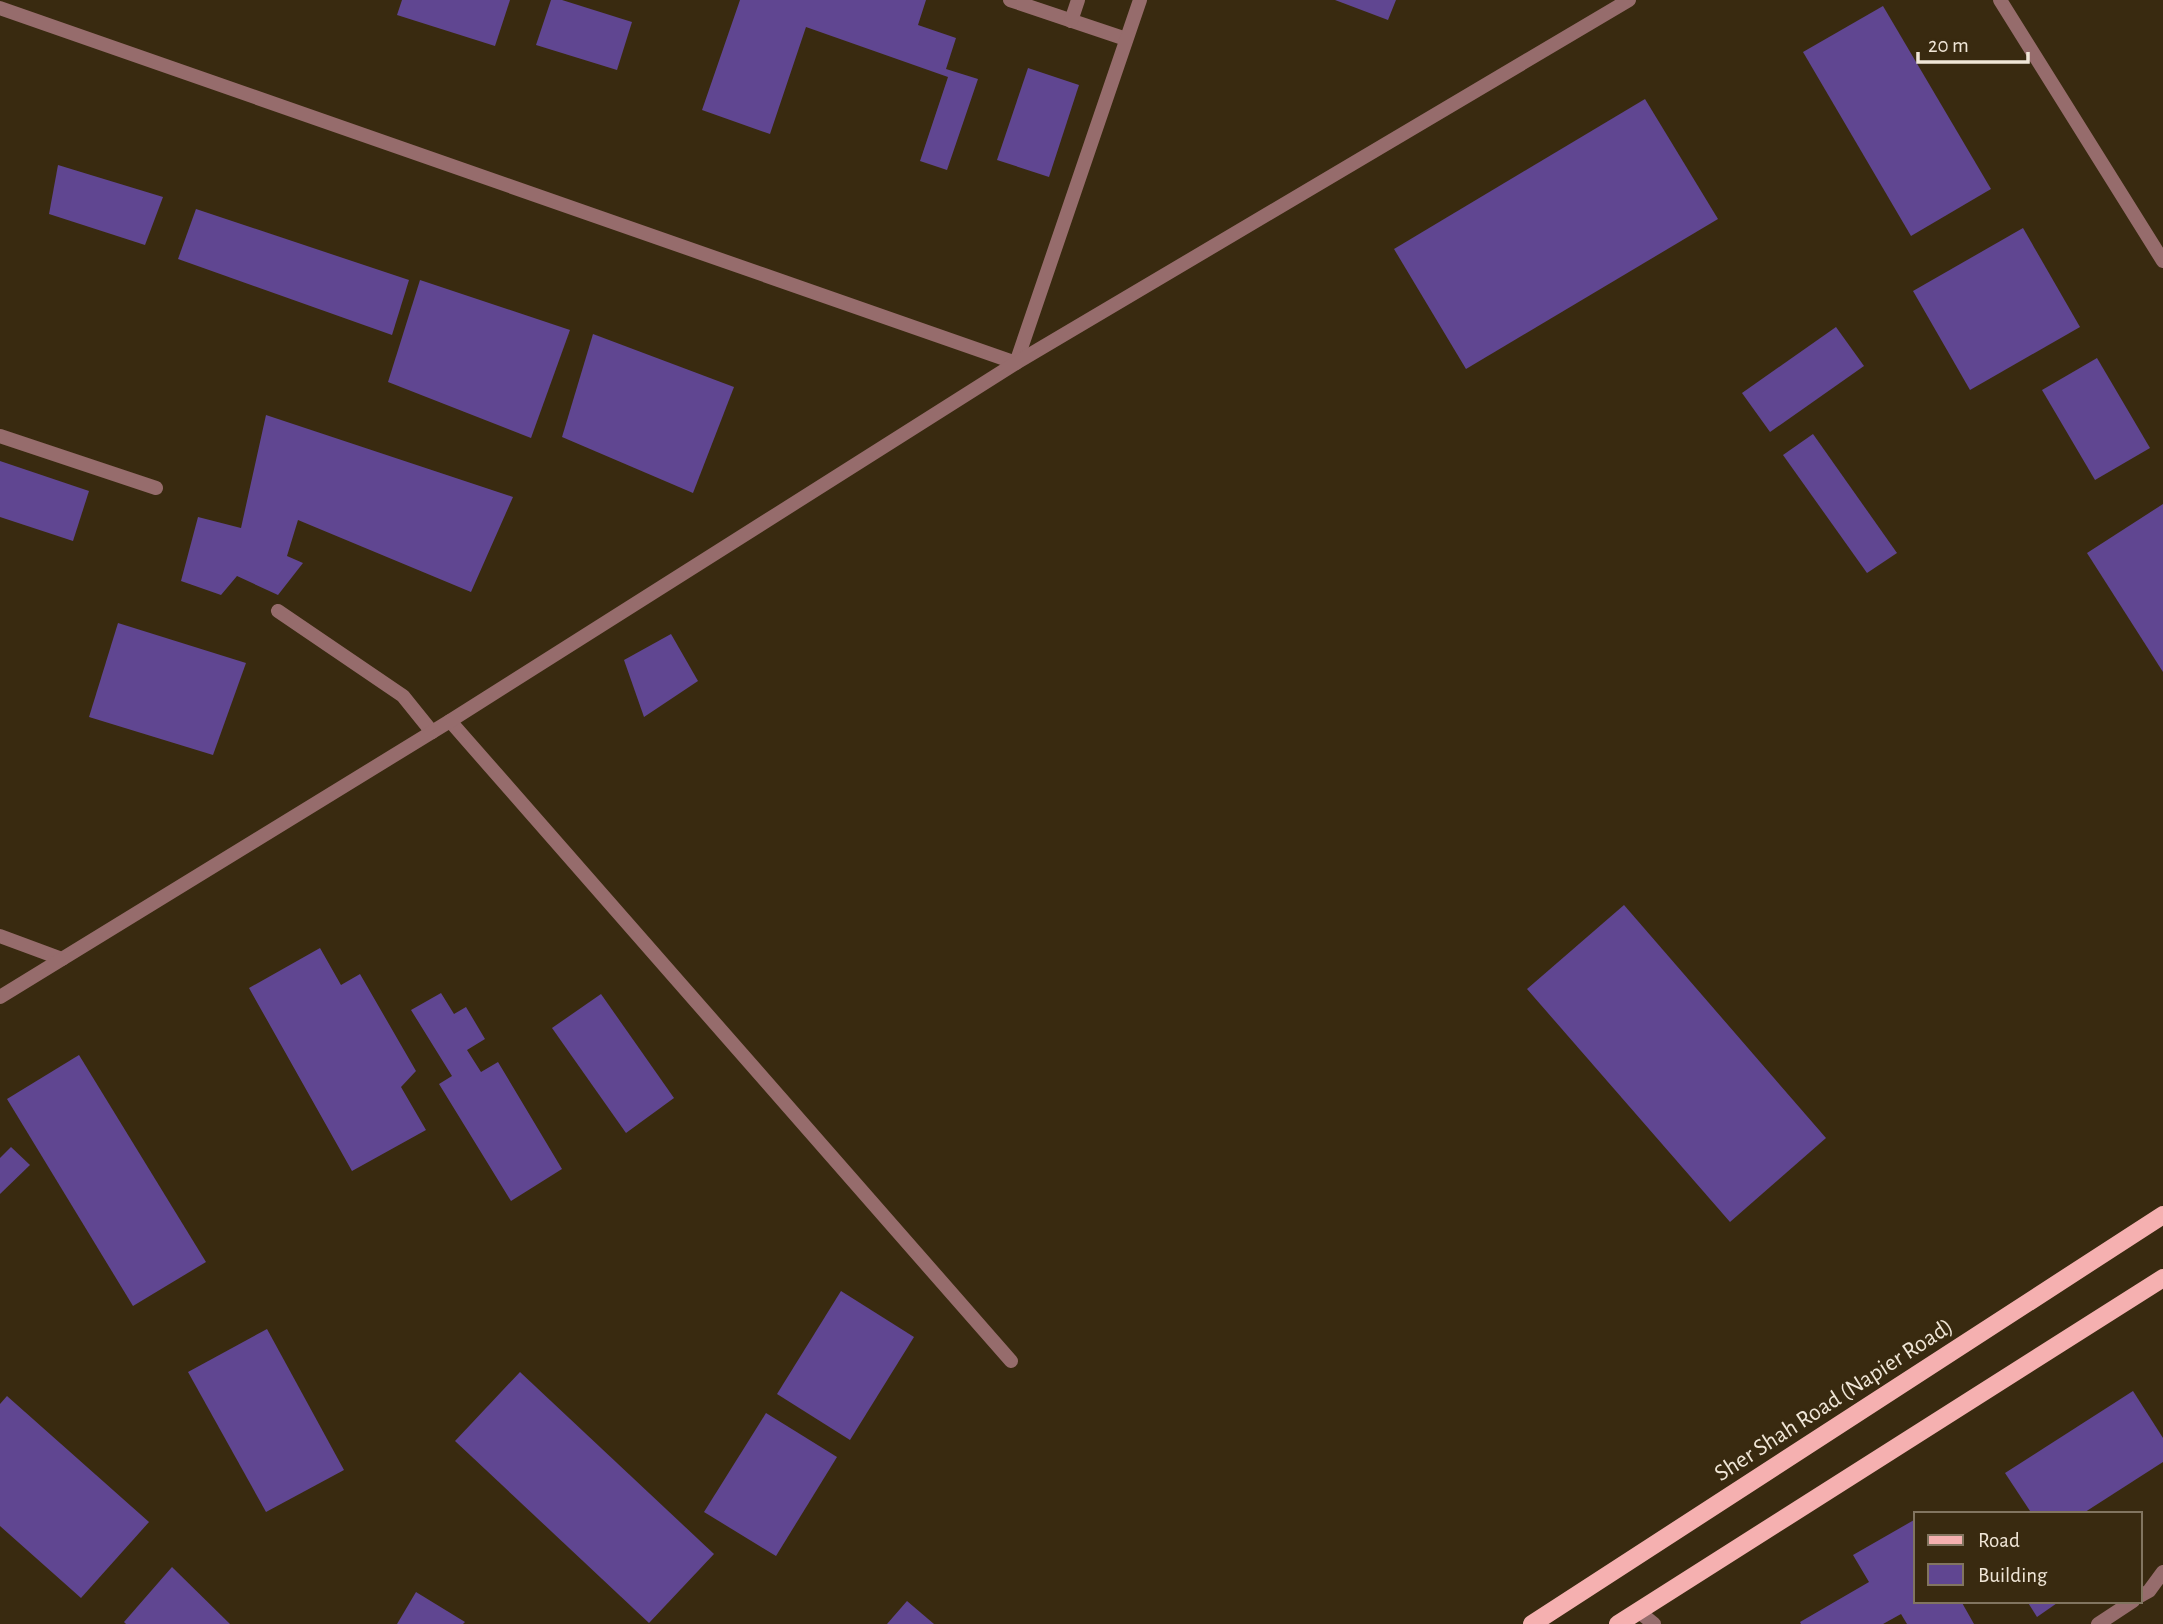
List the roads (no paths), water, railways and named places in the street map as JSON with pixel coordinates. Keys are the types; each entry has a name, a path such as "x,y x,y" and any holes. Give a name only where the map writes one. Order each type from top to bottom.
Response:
{"main road":[{"name":"Sher Shah Road (Napier Road)","path":"1532,1624 2163,1215"},
{"path":"1618,1624 2163,1278"}],"street":[{"path":"1010,0 1126,39"},
{"path":"1071,21 1078,0"},
{"path":"1016,363 1140,0"},
{"path":"0,997 450,721 1016,363 1629,0"},
{"path":"2000,0 2163,261"},
{"path":"0,8 1016,363"},
{"path":"0,436 156,488"},
{"path":"278,611 404,696 432,732"},
{"path":"450,721 1011,1361"},
{"path":"0,936 62,959"},
{"path":"2142,1595 2149,1591 2163,1572"},
{"path":"2098,1624 2130,1603"},
{"path":"1638,1611 1654,1624"}]}
